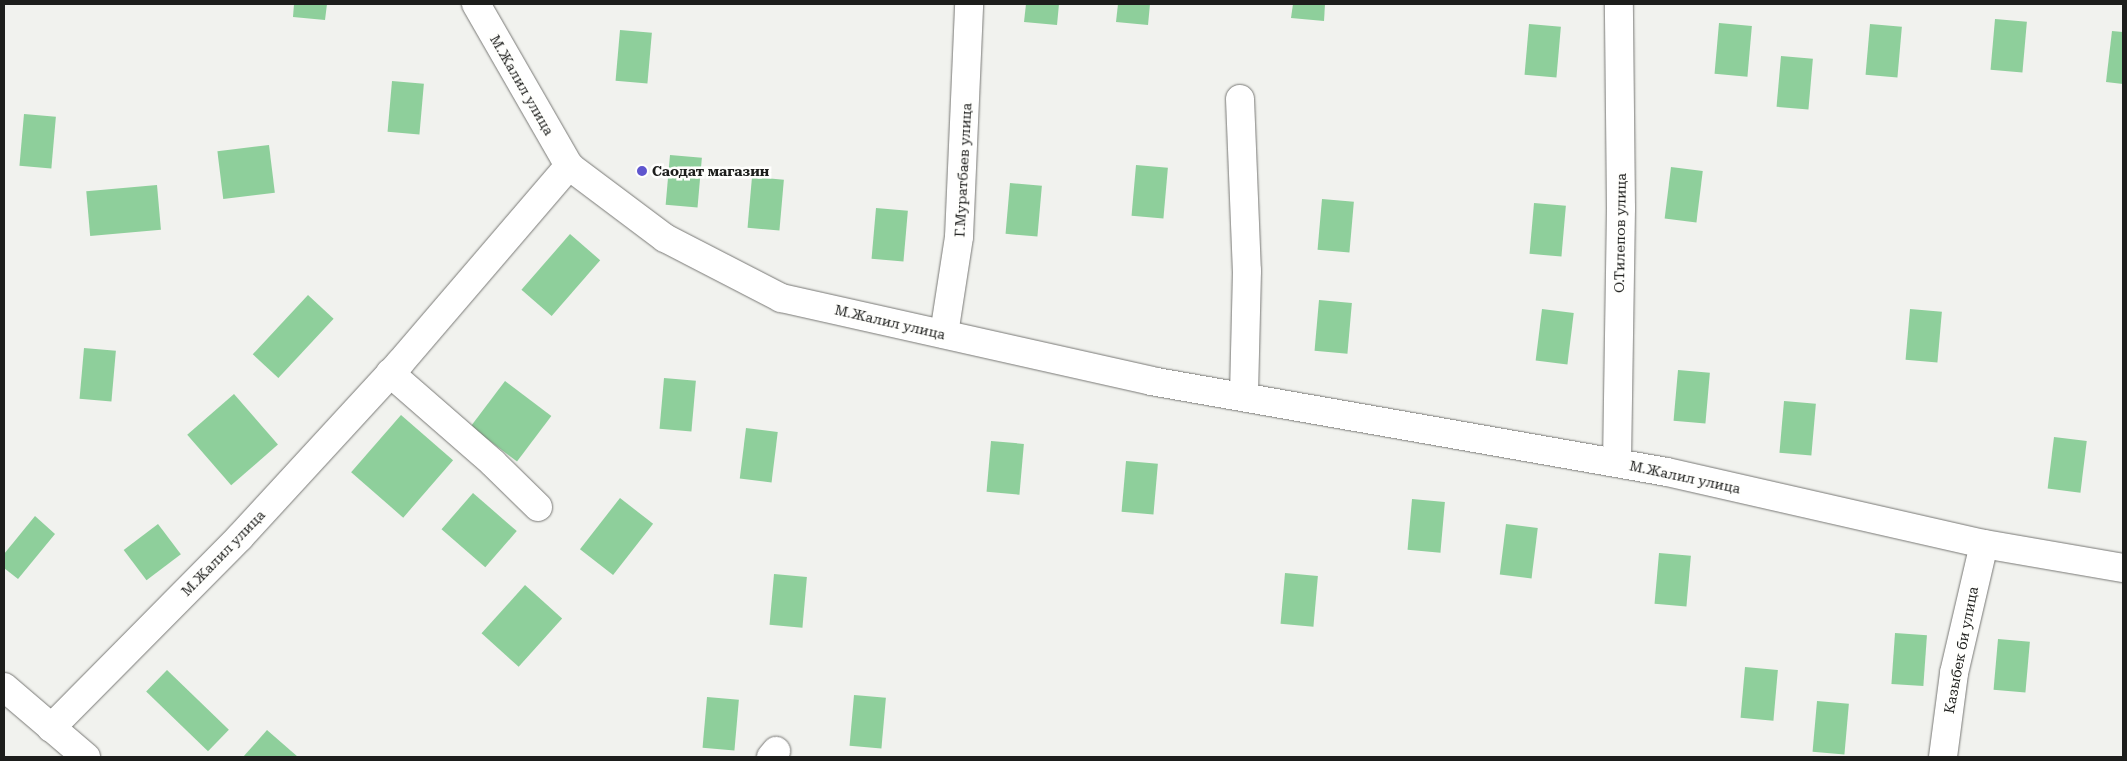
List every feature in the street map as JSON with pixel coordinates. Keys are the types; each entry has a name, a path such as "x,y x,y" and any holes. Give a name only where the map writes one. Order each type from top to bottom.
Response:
{"street":[{"name":"М.Жалил улица","path":"476,4 570,166 665,238 781,298 1151,381 1617,463 1984,544 2123,568"},
{"name":"Г.Муратбаев улица","path":"944,334 959,237 969,4"},
{"name":"О.Тилепов улица","path":"1617,463 1621,208 1619,4"},
{"path":"1240,99 1247,271 1244,397"},
{"name":"М.Жалил улица","path":"51,728 240,537 390,374 570,166"},
{"path":"390,374 494,463 538,508"},
{"name":"Казыбек би улица","path":"1943,757 1954,673 1984,544"},
{"path":"4,688 86,757"}],"building":[{"path":"294,4 327,4 325,20 293,17"},
{"path":"1026,4 1059,4 1057,25 1024,22"},
{"path":"1118,4 1150,4 1148,25 1116,22"},
{"path":"1293,4 1325,4 1324,21 1291,18"},
{"path":"1995,19 2027,22 2022,73 1991,70"},
{"path":"1719,23 1752,26 1747,77 1715,74"},
{"path":"1529,24 1561,27 1556,78 1525,75"},
{"path":"1870,24 1902,27 1897,78 1866,75"},
{"path":"620,30 652,33 647,84 616,81"},
{"path":"2112,31 2123,32 2123,84 2106,82"},
{"path":"1781,56 1813,59 1808,110 1777,107"},
{"path":"392,81 424,84 419,135 388,132"},
{"path":"24,114 56,117 51,169 19,166"},
{"path":"269,145 275,193 223,199 217,151"},
{"path":"670,155 702,158 698,208 666,205"},
{"path":"1136,165 1168,168 1163,219 1132,216"},
{"path":"1671,167 1703,171 1696,223 1665,219"},
{"path":"752,177 784,180 779,231 748,228"},
{"path":"1010,183 1042,186 1037,237 1006,234"},
{"path":"157,185 161,230 90,236 86,191"},
{"path":"1322,199 1354,202 1349,253 1318,250"},
{"path":"1534,203 1566,206 1561,257 1530,254"},
{"path":"876,208 908,211 903,262 872,259"},
{"path":"570,234 600,260 552,316 521,290"},
{"path":"308,295 334,319 278,378 253,354"},
{"path":"1319,300 1352,303 1347,354 1315,351"},
{"path":"1542,309 1574,313 1567,365 1536,361"},
{"path":"1910,309 1942,312 1937,363 1906,360"},
{"path":"84,348 116,351 111,402 80,399"},
{"path":"1678,370 1710,373 1705,424 1674,421"},
{"path":"664,378 696,381 691,432 660,429"},
{"path":"505,381 551,416 517,461 471,427"},
{"path":"234,394 278,445 231,485 187,435"},
{"path":"1784,401 1816,404 1811,456 1779,453"},
{"path":"401,415 453,460 403,518 351,472"},
{"path":"746,428 778,432 772,483 740,479"},
{"path":"2054,437 2087,441 2080,493 2048,489"},
{"path":"991,441 1024,444 1019,495 987,492"},
{"path":"1126,461 1158,464 1153,515 1122,512"},
{"path":"473,493 517,531 485,567 442,529"},
{"path":"620,498 653,524 613,575 580,549"},
{"path":"1412,499 1445,502 1440,553 1408,550"},
{"path":"35,516 55,534 18,579 4,568 4,554"},
{"path":"158,524 181,554 147,580 124,550"},
{"path":"1506,524 1538,528 1532,579 1500,575"},
{"path":"1659,553 1691,556 1686,607 1655,604"},
{"path":"1285,573 1318,576 1313,627 1281,624"},
{"path":"774,574 807,577 802,628 770,625"},
{"path":"525,585 562,618 519,667 482,633"},
{"path":"1895,633 1927,635 1923,686 1891,684"},
{"path":"1998,639 2030,642 2025,693 1994,690"},
{"path":"1745,667 1778,670 1773,721 1741,718"},
{"path":"167,670 229,730 208,751 146,692"},
{"path":"854,695 886,698 881,749 850,746"},
{"path":"707,697 739,700 734,751 703,748"},
{"path":"1817,701 1849,704 1844,755 1813,752"},
{"path":"267,730 298,757 243,757"}],"place":[{"name":"Саодат магазин","path":"642,171"}]}
